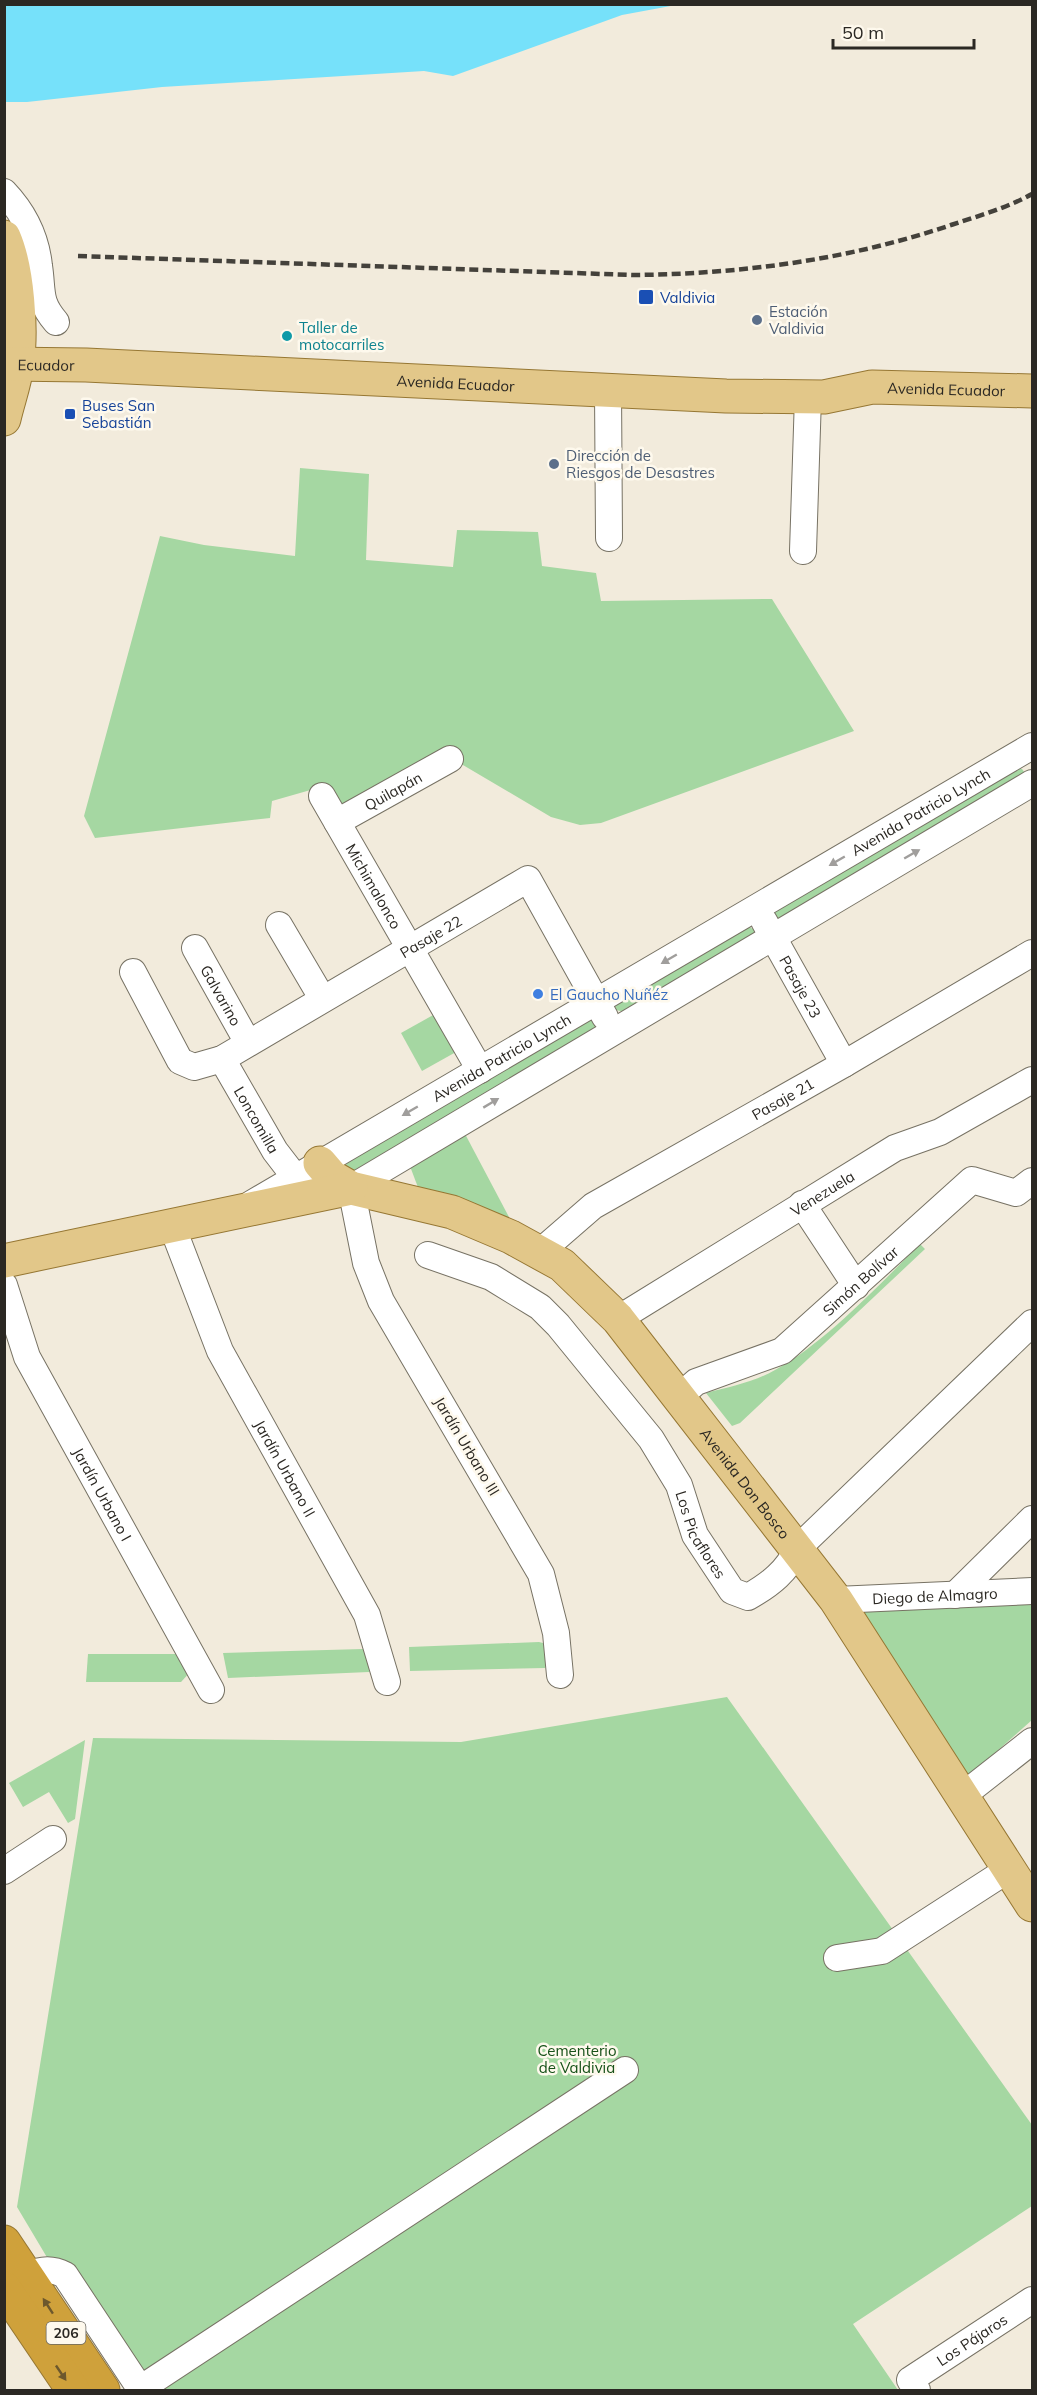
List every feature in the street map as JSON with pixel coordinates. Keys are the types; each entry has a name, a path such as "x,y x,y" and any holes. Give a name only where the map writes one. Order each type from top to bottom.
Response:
{"highway":[{"name":"206","path":"4,2242 11,2286 73,2391"},
{"name":"206","path":"11,2286 103,2391"}],"main road":[{"path":"4,237 15,271 17,305 4,419"},
{"path":"17,305 32,335 86,365"},
{"name":"Ecuador","path":"11,364 86,365"},
{"name":"Avenida Ecuador","path":"86,365 608,390 816,397 872,404 1030,402"},
{"name":"Avenida Don Bosco","path":"308,1170 332,1177 351,1188 452,1212 511,1237 562,1265 618,1319 798,1548 836,1600 1032,1905"},
{"name":"Avenida Don Bosco","path":"237,1212 351,1188"},
{"name":"Avenida Patricio Lynch","path":"5,1279 177,1241 237,1212"}],"street":[{"path":"4,192 17,206 31,232 40,267 42,303 56,322"},
{"path":"608,390 609,538"},
{"path":"803,550 816,397"},
{"name":"Avenida Patricio Lynch","path":"237,1212 757,908 1030,753"},
{"name":"Quilapán","path":"337,822 450,759"},
{"name":"Avenida Patricio Lynch","path":"351,1188 612,1030 1032,783"},
{"name":"Michimalonco","path":"322,796 480,1070"},
{"name":"Pasaje 22","path":"133,972 180,1061 194,1067 222,1059 322,998 528,879 612,1030"},
{"name":"Pasaje 23","path":"757,908 844,1064"},
{"path":"279,925 322,998"},
{"name":"Galvarino","path":"195,948 248,1043"},
{"name":"Pasaje 21","path":"540,1252 592,1206 844,1064 1032,953"},
{"name":"Loncomilla","path":"222,1059 275,1151 308,1170"},
{"name":"Venezuela","path":"618,1319 895,1148 940,1132 1032,1080"},
{"name":"Simón Bolívar","path":"680,1396 696,1382 782,1351 972,1180 1016,1192 1032,1181"},
{"name":"Jardín Urbano III","path":"351,1188 366,1263 381,1301 541,1574 556,1633 560,1675"},
{"path":"802,1204 856,1286"},
{"name":"Jardín Urbano II","path":"177,1241 220,1351 367,1615 387,1682"},
{"name":"Los Picaflores","path":"428,1255 491,1277 540,1307 558,1324 651,1439 679,1485 695,1535 732,1591 748,1597 769,1586 790,1565 798,1548 1030,1332"},
{"name":"Jardín Urbano I","path":"5,1279 27,1357 211,1690"},
{"path":"955,1595 1032,1520"},
{"name":"Diego de Almagro","path":"836,1600 1032,1591"},
{"path":"962,1796 1032,1741"},
{"path":"4,1871 53,1839"},
{"path":"837,1958 882,1951 1009,1869"},
{"path":"11,2286 48,2269 57,2271 71,2281 140,2390 625,2070"},
{"name":"Los Pájaros","path":"914,2385 1032,2300"}],"green space":[{"path":"300,468 369,474 366,560 453,567 457,530 538,532 542,566 596,573 601,601 772,599 854,731 601,823 580,825 551,817 446,755 339,811 328,785 272,801 270,818 95,838 84,816 160,536 204,545 295,556"},
{"path":"1016,767 1025,773 779,922 772,914 775,910"},
{"path":"748,926 756,931 754,936 625,1012 616,1010 615,1006 619,1000"},
{"path":"435,1014 456,1052 422,1071 401,1033"},
{"path":"588,1019 595,1019 598,1023 595,1029 355,1170 351,1172 345,1167 349,1158"},
{"path":"464,1132 510,1219 419,1190 408,1161"},
{"path":"920,1244 925,1249 740,1423 732,1426 706,1393 759,1378 794,1359 851,1312"},
{"path":"1032,1601 1032,1720 970,1775 964,1773 863,1620 863,1610"},
{"path":"539,1642 547,1644 550,1659 545,1668 410,1671 409,1647"},
{"path":"363,1649 367,1651 371,1669 369,1672 228,1678 223,1653"},
{"path":"88,1654 183,1654 191,1671 181,1682 86,1682"},
{"name":"Cementerio de Valdivia","path":"727,1697 1032,2125 1032,2206 853,2324 898,2390 126,2390 17,2207 93,1738 461,1742"},
{"path":"85,1740 75,1819 68,1823 49,1792 23,1807 9,1783"}],"water":[{"path":"5,4 676,5 622,15 453,76 424,71 162,87 27,102 5,102"}],"railway":[{"path":"78,256 632,275 713,272 794,263 873,247 982,215 1032,194"}],"place":[{"name":"Valdivia","path":"646,297"},
{"name":"Estación Valdivia","path":"757,320"},
{"name":"Taller de motocarriles","path":"287,336"},
{"name":"Buses San Sebastián","path":"70,414"},
{"name":"Dirección de Riesgos de Desastres","path":"554,464"},
{"name":"El Gaucho Nuñéz","path":"538,994"}]}
